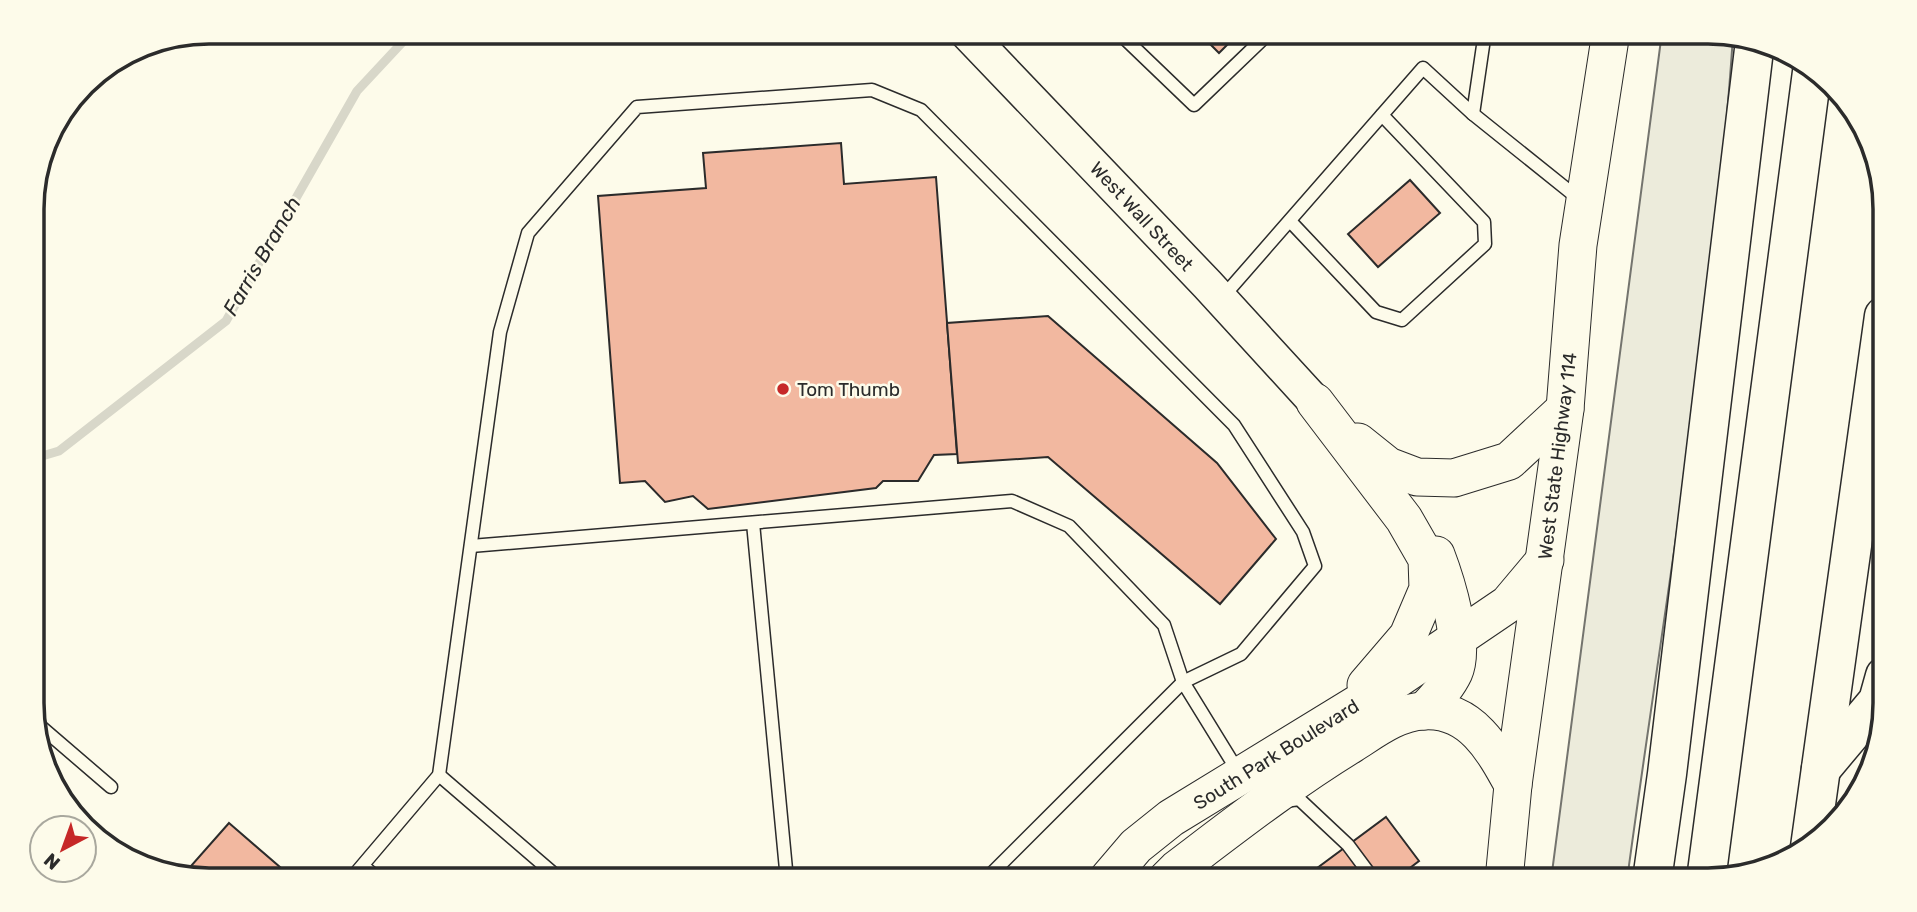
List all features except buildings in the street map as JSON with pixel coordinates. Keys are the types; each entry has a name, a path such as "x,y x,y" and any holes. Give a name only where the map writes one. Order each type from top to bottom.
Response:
{"highway":[{"path":"1655,868 1754,50"},
{"path":"1708,868 1811,80"},
{"path":"1812,831 1873,395"},
{"path":"1821,769 1873,707"}],"main road":[{"name":"West State Highway 114","path":"1505,868 1513,785 1565,409 1577,245 1609,44"},
{"path":"1315,402 1388,466 1417,477 1454,478 1509,461 1565,409"},
{"path":"1315,402 1420,514 1449,589 1456,640 1456,669 1444,690 1424,711"},
{"path":"1315,402 1404,519 1427,559 1428,589 1408,636 1340,714"},
{"name":"South Park Boulevard","path":"1178,868 1251,790 1340,714 1508,604 1545,561"},
{"path":"1424,711 1448,715 1472,726 1492,747 1513,785"},
{"name":"South Park Boulevard","path":"1117,868 1136,846 1162,825 1251,790 1295,779 1392,719 1424,711"}],"street":[{"name":"West Wall Street","path":"977,44 1315,402"}],"lane":[{"path":"1131,44 1194,104 1257,44"},
{"path":"1473,114 1483,44"},
{"path":"1221,300 1423,68 1473,114 1585,203"},
{"path":"365,868 363,866 439,775 500,331 528,233 637,107 872,90 921,110 1234,425 1303,533 1315,566 1241,654 1183,682 997,868"},
{"path":"1290,221 1376,312 1402,320 1485,244 1484,222 1382,115"},
{"path":"471,546 1012,501 1069,526 1164,625 1183,682 1251,790 1299,799 1348,845 1365,868"},
{"path":"753,523 786,868"},
{"path":"46,731 111,787"},
{"path":"439,775 547,868"}],"shaded area":[{"path":"1660,44 1732,45 1725,142 1701,354 1629,868 1553,868"}],"waterway":[{"name":"Farris Branch","path":"44,455 59,451 226,321 357,91 401,44"}],"place":[{"name":"Tom Thumb","path":"783,389"}]}
